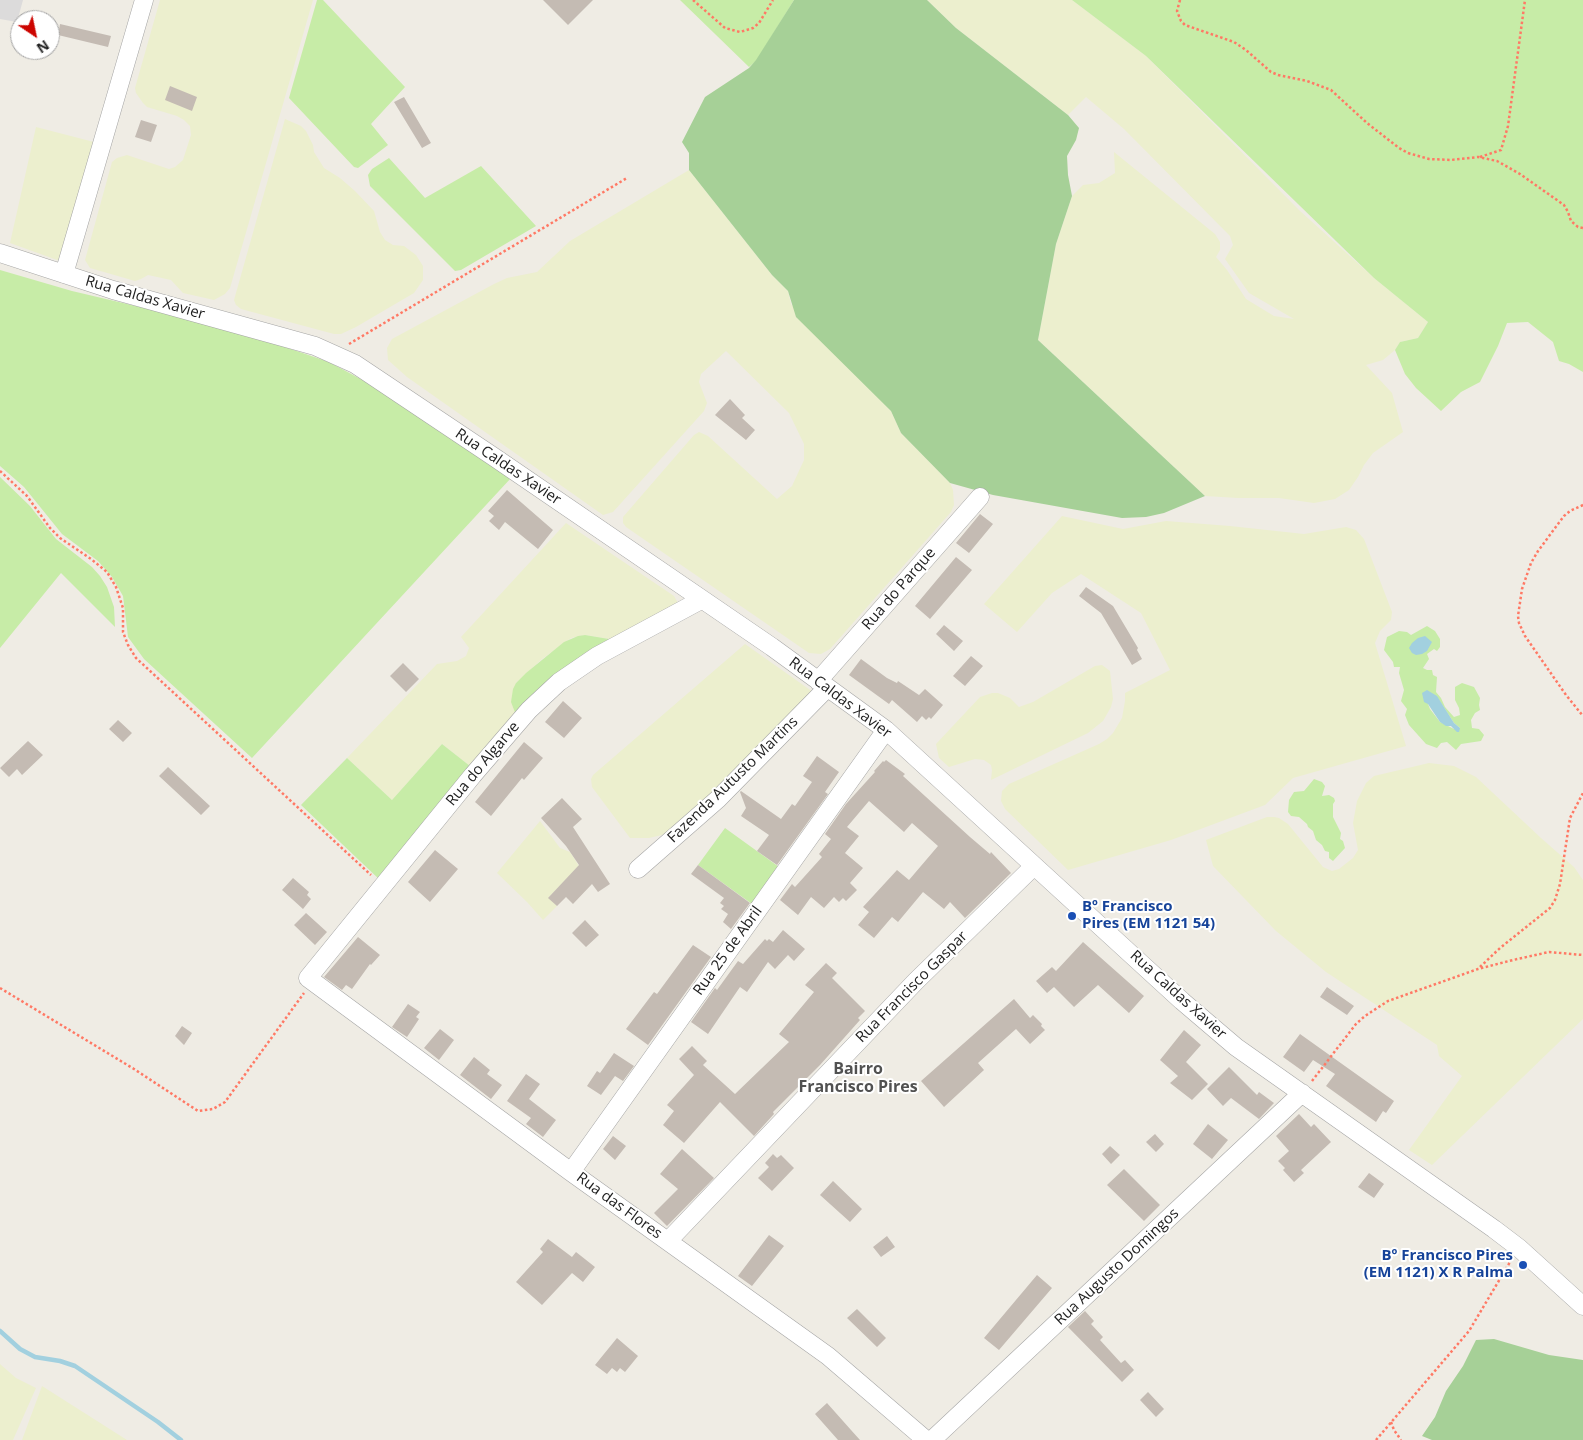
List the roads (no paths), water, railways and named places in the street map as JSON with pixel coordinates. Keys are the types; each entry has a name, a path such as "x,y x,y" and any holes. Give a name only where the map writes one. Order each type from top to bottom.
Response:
{"street":[{"path":"64,274 144,0"},
{"name":"Rua Caldas Xavier","path":"0,252 113,290 315,346 355,364 494,457 823,684 886,730 1236,1047 1519,1248 1583,1306"},
{"name":"Rua do Parque","path":"823,684 980,497"},
{"name":"Rua do Algarve","path":"310,980 383,886 529,710 559,682 597,656 701,600"},
{"name":"Fazenda Autusto Martins","path":"638,869 718,799 823,684"},
{"name":"Rua 25 de Abril","path":"571,1172 886,730"},
{"name":"Rua Francisco Gaspar","path":"668,1241 916,981 1034,866"},
{"name":"Rua das Flores","path":"310,980 571,1172 828,1356 926,1440"},
{"name":"Rua Augusto Domingos","path":"932,1440 1302,1093"}],"water":[{"path":"1425,636 1432,642 1427,651 1416,655 1412,653 1409,648 1412,643 1418,638"},
{"path":"1427,690 1437,696 1454,723 1460,728 1459,732 1451,726 1446,726 1440,722 1428,704 1424,702 1422,693"}],"waterway":[{"path":"0,1331 20,1349 35,1357 60,1361 75,1366 158,1422 181,1440"}],"place":[{"name":"Bº Francisco Pires (EM 1121 54)","path":"1072,916"},
{"name":"Bº Francisco Pires (EM 1121) X R Palma","path":"1523,1265"}],"district":[{"name":"Bairro Francisco Pires","path":"858,1078"}]}
